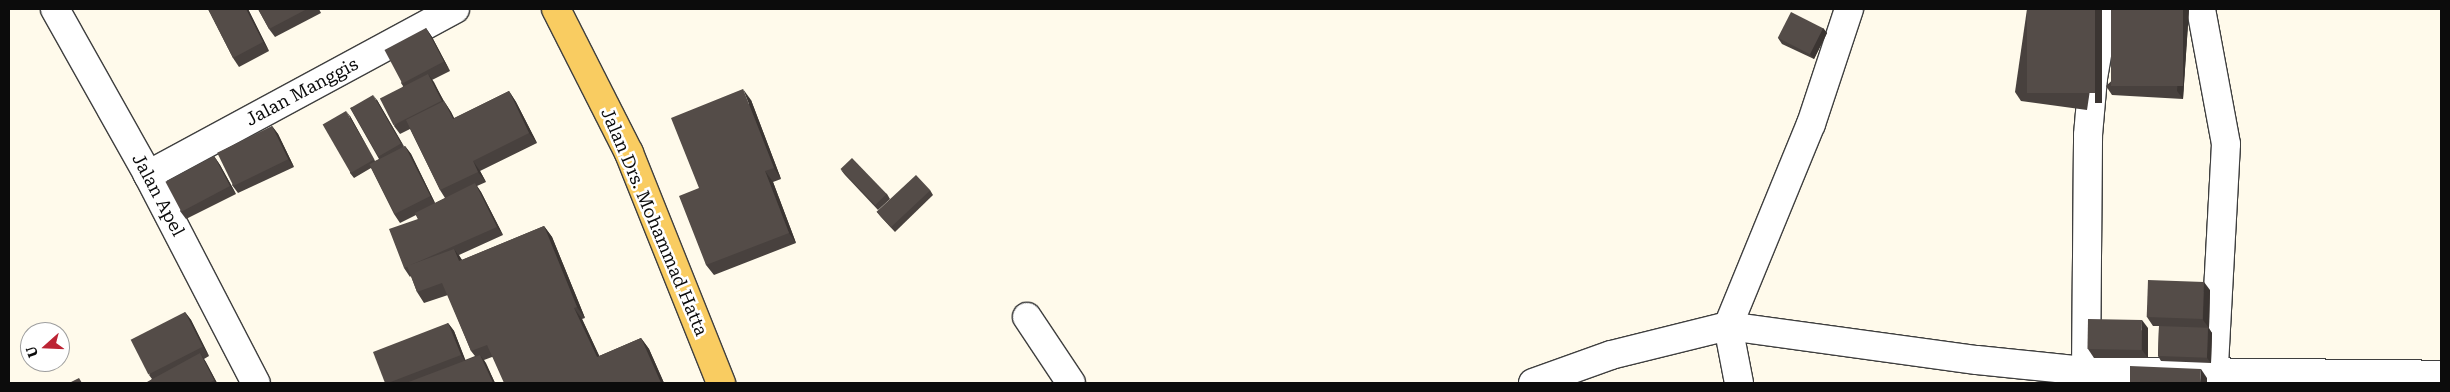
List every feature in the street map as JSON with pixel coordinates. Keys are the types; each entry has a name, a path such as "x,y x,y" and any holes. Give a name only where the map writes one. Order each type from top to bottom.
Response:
{"main road":[{"name":"Jalan Drs. Mohammad Hatta","path":"556,9 629,153 721,383"}],"street":[{"name":"Jalan Apel","path":"55,9 148,174 256,383"},
{"name":"Jalan Manggis","path":"148,174 455,9"},
{"path":"1739,383 1728,326 1811,124 1849,9"},
{"path":"2086,371 2088,135 2092,78 2105,9"},
{"path":"2201,9 2226,144 2213,378"},
{"path":"1027,317 1071,383"},
{"path":"1544,382 1610,355 1728,326 1977,360 2086,371 2213,378 2441,375"}],"building":[{"path":"208,9 246,9 263,42 233,58"},
{"path":"258,9 307,9 269,29"},
{"path":"2027,9 2095,9 2095,93 2027,93"},
{"path":"2111,9 2183,9 2183,86 2111,86"},
{"path":"1791,12 1823,28 1810,54 1778,38"},
{"path":"426,28 444,62 402,84 385,50"},
{"path":"428,74 442,101 394,125 380,99"},
{"path":"743,89 774,168 765,171 789,233 706,265 679,196 699,188 671,118"},
{"path":"509,91 529,133 473,161 478,172 440,190 406,120 444,101 453,119"},
{"path":"373,95 401,143 378,156 350,108"},
{"path":"346,111 374,159 351,173 323,124"},
{"path":"272,126 288,159 233,186 217,153"},
{"path":"405,146 430,196 395,214 369,164"},
{"path":"214,156 230,186 181,212 165,182"},
{"path":"852,158 887,194 875,205 840,169"},
{"path":"916,175 930,190 891,227 877,212"},
{"path":"475,183 497,227 404,268 389,229 418,219 415,213"},
{"path":"544,226 577,307 574,308 597,357 641,338 661,383 504,383 487,345 471,351 442,283 417,292 407,266 454,249 459,261"},
{"path":"2148,280 2204,282 2203,319 2147,317"},
{"path":"185,312 203,347 148,374 131,340"},
{"path":"2088,319 2142,320 2141,350 2087,349"},
{"path":"448,323 461,355 385,383 373,352"},
{"path":"2159,326 2208,328 2207,358 2158,356"},
{"path":"200,353 214,380 209,383 147,383 147,382"},
{"path":"480,355 493,383 406,383"},
{"path":"2130,366 2201,369 2200,383 2130,383"},
{"path":"79,378 82,383 69,383"}]}
